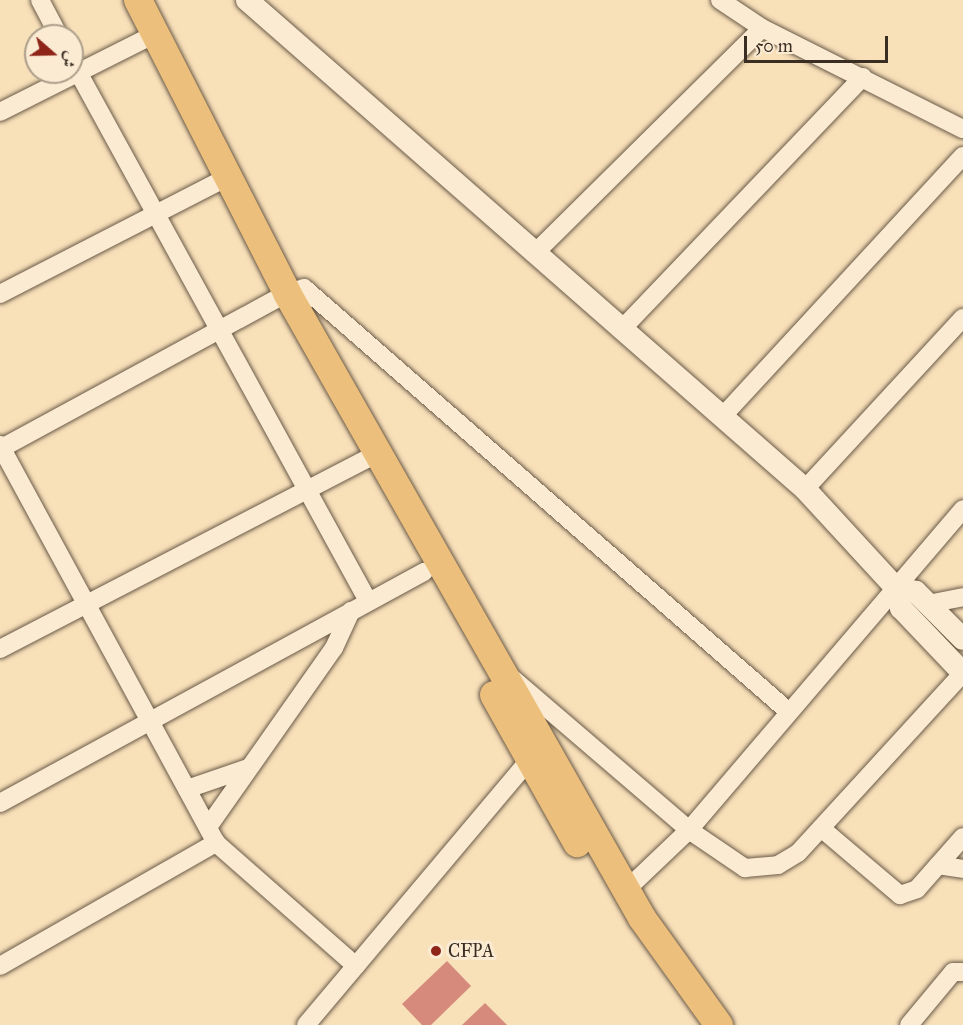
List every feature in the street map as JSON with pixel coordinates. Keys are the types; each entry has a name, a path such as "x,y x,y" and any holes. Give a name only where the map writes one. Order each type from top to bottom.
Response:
{"main road":[{"path":"117,0 146,39 279,297 370,457 500,668 626,890 719,1025"},
{"path":"138,0 146,39"},
{"path":"370,457 424,572 529,760 626,928 696,1025"}],"street":[{"path":"40,0 53,24"},
{"path":"247,0 534,254 806,489 896,588 901,608 963,673 798,853 778,865 745,868 689,830 500,668"},
{"path":"720,0 762,28 963,129"},
{"path":"534,254 762,28"},
{"path":"84,63 146,39"},
{"path":"621,330 863,77"},
{"path":"84,83 158,213 218,330 368,602"},
{"path":"0,112 47,84"},
{"path":"722,417 963,156"},
{"path":"0,294 219,181"},
{"path":"356,966 212,835 1,447 279,297 304,288 789,712"},
{"path":"806,489 963,318"},
{"path":"0,649 370,457"},
{"path":"626,890 689,830 963,509"},
{"path":"0,803 424,572"},
{"path":"896,588 951,602 963,639"},
{"path":"0,966 212,835 248,768 334,648 351,611"},
{"path":"306,1025 529,760"},
{"path":"187,789 248,768"},
{"path":"821,828 900,895 917,889 963,837"},
{"path":"938,865 963,869"},
{"path":"909,1025 953,972 963,972"}],"building":[{"path":"447,961 471,986 431,1025 422,1025 402,1004"},
{"path":"485,1003 507,1025 462,1025"}],"place":[{"name":"CFPA","path":"436,951"}]}
